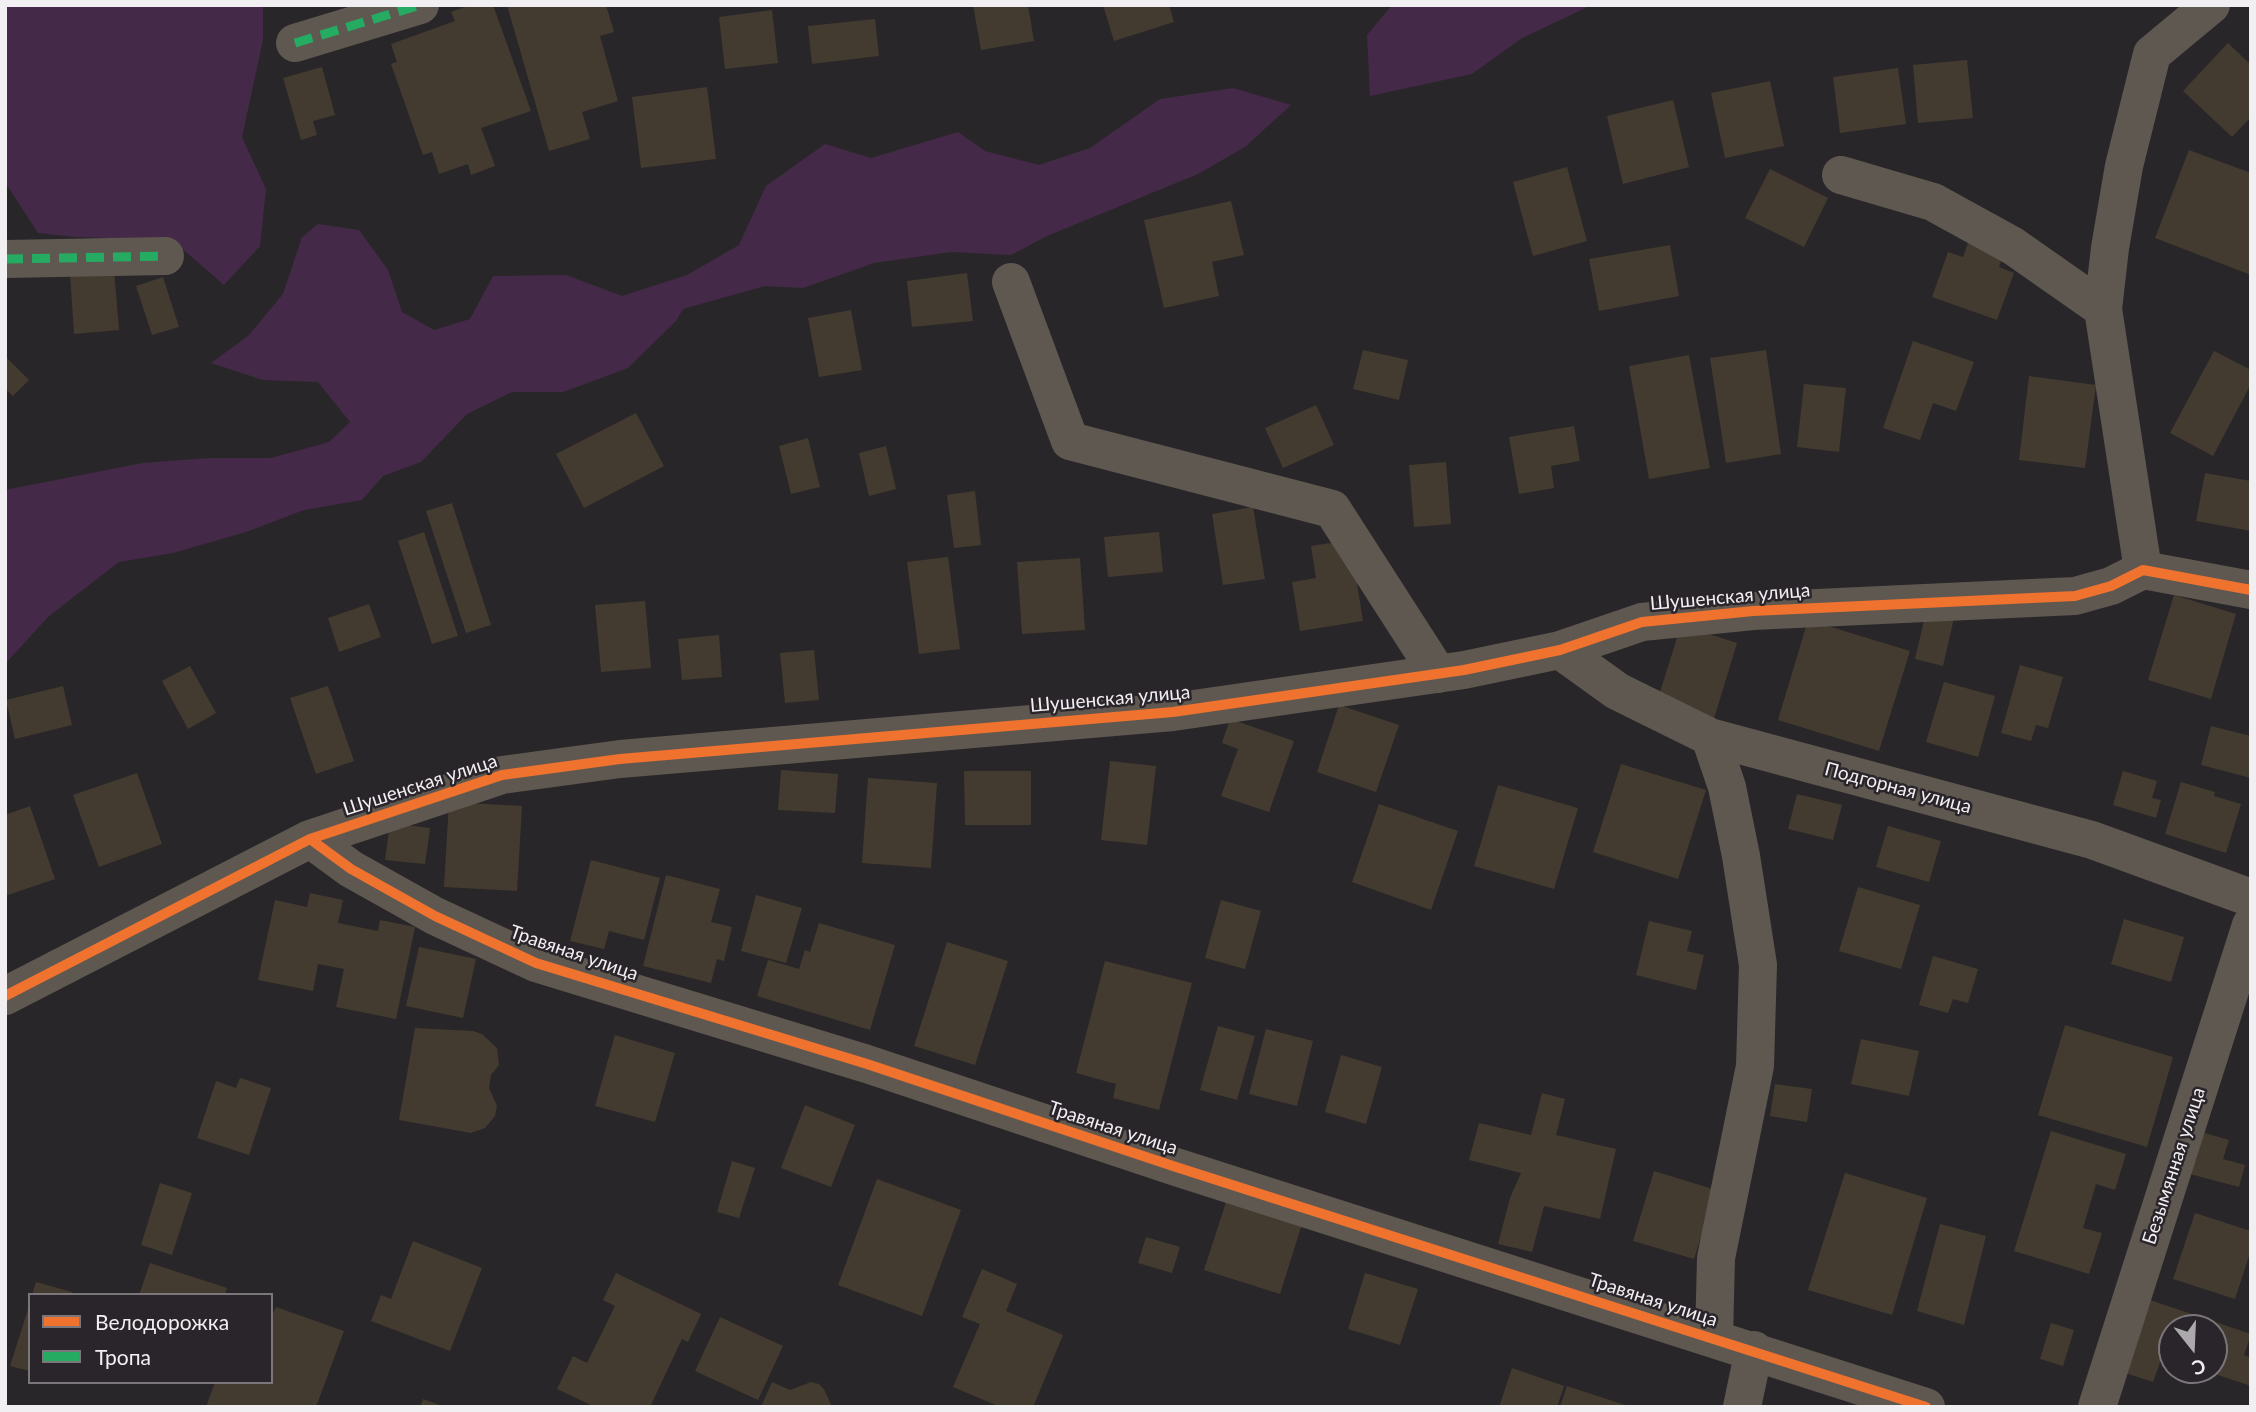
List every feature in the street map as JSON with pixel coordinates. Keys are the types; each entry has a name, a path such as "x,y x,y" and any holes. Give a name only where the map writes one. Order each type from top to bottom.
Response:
{"street":[{"path":"295,43 420,5"},
{"path":"2211,5 2152,54 2124,166 2103,309 2143,570 2251,590"},
{"path":"1841,175 1933,202 2013,246 2103,309"},
{"path":"5,259 165,256"},
{"path":"1011,282 1070,441 1332,509 1438,674"},
{"name":"Шушенская улица","path":"5,996 310,839 502,775 620,759 1173,712 1438,674 1560,650 1642,622 1754,611 2076,596 2111,586 2143,570"},
{"name":"Подгорная улица","path":"1560,650 1617,691 1710,737 2092,840 2251,898"},
{"path":"1710,737 1727,787 1736,828 1758,965 1755,1066 1716,1258 1714,1338"},
{"name":"Травяная улица","path":"310,839 351,869 435,916 536,962 867,1064 1176,1167 1926,1407"},
{"name":"Безымянная улица","path":"2096,1407 2251,925"},
{"path":"1742,1407 1754,1350"}],"shaded area":[{"path":"5,5 263,5 263,40 242,137 266,189 260,246 224,285 172,240 38,233 5,182"},
{"path":"1392,5 1592,5 1522,38 1472,74 1370,96 1367,35"},
{"path":"1233,88 1291,105 1245,147 1198,174 1047,236 1011,255 951,252 874,263 803,288 765,286 683,309 676,321 628,368 563,392 512,392 467,414 421,462 383,476 362,500 304,510 246,532 173,553 119,562 49,616 5,664 5,490 142,463 210,458 271,458 329,442 350,422 318,382 263,380 211,363 248,336 283,294 302,237 318,224 359,230 388,270 402,312 434,330 470,319 493,276 566,275 622,296 687,275 739,245 766,186 825,144 871,158 958,132 985,151 1039,165 1090,148 1160,99"}],"building":[{"path":"470,5 493,5 531,111 481,128 495,166 471,175 468,164 439,174 432,152 423,155 391,64 397,62 391,44 455,21 451,12"},
{"path":"507,5 606,5 614,32 600,36 618,101 582,112 590,139 549,151"},
{"path":"973,5 1028,5 1034,41 981,50"},
{"path":"1103,5 1169,5 1174,22 1114,41"},
{"path":"772,10 778,63 725,69 719,17"},
{"path":"875,19 879,56 812,64 808,26"},
{"path":"2228,43 2251,65 2251,117 2232,137 2183,91"},
{"path":"1967,60 1973,118 1918,123 1913,65"},
{"path":"322,67 335,115 313,121 317,135 301,140 283,78"},
{"path":"1898,68 1906,124 1840,133 1833,77"},
{"path":"1770,81 1784,146 1725,158 1711,93"},
{"path":"707,87 716,159 641,168 632,97"},
{"path":"1673,100 1689,167 1623,184 1607,116"},
{"path":"2189,150 2251,173 2251,275 2155,238"},
{"path":"1567,167 1587,241 1533,256 1513,182"},
{"path":"1770,169 1828,198 1804,247 1745,218"},
{"path":"1231,201 1244,255 1212,262 1219,296 1164,308 1144,220"},
{"path":"1969,240 2004,252 1999,267 2014,273 1997,320 1932,297 1948,252 1963,257"},
{"path":"1670,245 1679,296 1599,311 1589,259"},
{"path":"114,270 119,330 74,334 70,274"},
{"path":"967,273 973,321 912,327 907,281"},
{"path":"163,277 179,327 152,335 136,286"},
{"path":"851,310 862,370 819,377 808,318"},
{"path":"1913,341 1974,362 1956,411 1933,403 1920,440 1883,428"},
{"path":"1363,350 1408,360 1399,400 1353,389"},
{"path":"1766,350 1781,454 1726,463 1710,358"},
{"path":"2214,351 2251,370 2251,384 2213,456 2170,433"},
{"path":"1689,355 1710,468 1649,479 1629,366"},
{"path":"5,356 29,380 13,396 5,389"},
{"path":"2029,376 2096,385 2085,468 2019,460"},
{"path":"1804,384 1846,388 1839,452 1797,447"},
{"path":"1316,405 1334,445 1283,468 1265,428"},
{"path":"636,413 664,466 584,508 556,454"},
{"path":"1574,426 1580,461 1551,466 1554,488 1519,494 1509,437"},
{"path":"808,438 820,487 791,494 779,446"},
{"path":"886,446 896,489 869,496 859,453"},
{"path":"1446,462 1451,524 1414,527 1409,465"},
{"path":"2205,473 2251,481 2251,531 2196,521"},
{"path":"975,491 981,545 954,548 947,495"},
{"path":"452,503 491,625 466,633 426,511"},
{"path":"1253,507 1265,579 1223,585 1212,514"},
{"path":"424,532 458,636 432,644 398,541"},
{"path":"1159,532 1163,572 1108,577 1104,537"},
{"path":"1350,540 1363,621 1300,631 1292,582 1316,578 1311,546"},
{"path":"948,557 960,649 919,654 907,562"},
{"path":"1080,558 1085,630 1022,634 1017,562"},
{"path":"2174,595 2236,614 2211,699 2148,680"},
{"path":"645,601 651,668 601,672 595,605"},
{"path":"369,604 381,637 339,652 328,618"},
{"path":"1926,612 1954,618 1943,666 1915,659"},
{"path":"1808,620 1910,651 1879,751 1778,720"},
{"path":"1681,625 1737,643 1713,722 1656,705"},
{"path":"719,635 722,677 682,680 678,639"},
{"path":"814,650 819,700 785,703 780,653"},
{"path":"2020,665 2063,677 2048,728 2036,725 2031,741 2001,733"},
{"path":"190,666 216,713 188,729 162,681"},
{"path":"1944,682 1995,696 1978,757 1926,742"},
{"path":"63,686 72,725 15,739 6,700"},
{"path":"328,686 354,761 316,774 290,698"},
{"path":"1339,705 1399,725 1376,792 1317,772"},
{"path":"1230,719 1294,741 1269,812 1221,796 1238,749 1222,743"},
{"path":"2211,726 2251,736 2251,778 2201,765"},
{"path":"1110,761 1156,766 1147,845 1101,840"},
{"path":"1621,764 1706,790 1678,879 1593,852"},
{"path":"781,770 838,774 835,813 778,810"},
{"path":"964,771 1031,771 1031,825 965,825"},
{"path":"2123,771 2157,781 2152,798 2161,800 2156,818 2113,805"},
{"path":"137,773 162,844 99,867 73,795"},
{"path":"868,778 937,783 931,868 862,863"},
{"path":"2181,782 2215,792 2214,796 2241,804 2226,853 2165,834"},
{"path":"1498,785 1578,808 1554,889 1474,866"},
{"path":"1797,794 1842,805 1833,840 1788,829"},
{"path":"449,802 522,806 517,891 444,887"},
{"path":"1379,804 1458,831 1431,910 1352,882"},
{"path":"30,806 55,879 5,896 5,815"},
{"path":"390,823 430,828 425,864 385,860"},
{"path":"1888,826 1941,841 1929,882 1876,867"},
{"path":"591,860 660,878 644,940 609,931 604,949 570,941"},
{"path":"666,875 720,889 711,922 732,927 724,961 717,959 711,983 643,966"},
{"path":"1858,887 1920,905 1901,969 1839,951"},
{"path":"310,893 343,900 338,923 378,931 380,920 415,927 396,1019 336,1007 344,969 318,964 313,991 258,980 275,900 307,907"},
{"path":"756,895 802,908 786,963 741,951"},
{"path":"1221,900 1261,911 1245,969 1205,958"},
{"path":"2124,919 2184,937 2171,982 2111,964"},
{"path":"1649,921 1692,931 1687,951 1704,955 1696,990 1636,975"},
{"path":"819,923 895,945 870,1030 757,996 768,960 799,969 805,950 810,952"},
{"path":"947,942 1008,961 975,1065 914,1046"},
{"path":"419,947 476,959 463,1018 406,1006"},
{"path":"1933,956 1978,969 1968,1003 1953,999 1948,1013 1919,1005"},
{"path":"1105,961 1192,983 1159,1110 1113,1098 1116,1084 1076,1073"},
{"path":"2065,1025 2173,1057 2147,1147 2038,1115"},
{"path":"1218,1026 1255,1036 1237,1100 1200,1090"},
{"path":"415,1028 473,1031 482,1034 497,1048 499,1065 491,1075 489,1088 497,1106 495,1116 485,1128 471,1133 399,1120"},
{"path":"1266,1029 1313,1041 1297,1106 1249,1094"},
{"path":"615,1035 675,1053 655,1122 595,1106"},
{"path":"1861,1039 1919,1051 1909,1096 1851,1084"},
{"path":"1341,1055 1382,1067 1366,1124 1325,1112"},
{"path":"240,1078 271,1088 249,1155 197,1138 216,1081 236,1088"},
{"path":"1775,1084 1812,1089 1807,1122 1770,1116"},
{"path":"1542,1093 1565,1099 1556,1135 1616,1149 1600,1219 1544,1206 1532,1252 1498,1244 1510,1198 1521,1173 1469,1160 1479,1123 1531,1135"},
{"path":"805,1105 855,1125 831,1187 781,1168"},
{"path":"2051,1131 2126,1154 2115,1190 2096,1184 2083,1228 2102,1233 2089,1274 2014,1251"},
{"path":"2198,1131 2229,1140 2223,1159 2245,1165 2239,1187 2186,1173"},
{"path":"732,1161 755,1168 739,1218 717,1212"},
{"path":"1654,1171 1716,1190 1694,1259 1633,1241"},
{"path":"1845,1173 1927,1198 1892,1315 1808,1290"},
{"path":"877,1179 961,1210 922,1316 838,1285"},
{"path":"160,1183 192,1193 172,1255 141,1245"},
{"path":"1227,1199 1302,1224 1280,1294 1204,1270"},
{"path":"2195,1213 2251,1231 2251,1250 2235,1299 2173,1279"},
{"path":"1940,1224 1986,1236 1964,1325 1917,1311"},
{"path":"1146,1237 1180,1247 1172,1273 1138,1263"},
{"path":"413,1241 482,1268 450,1351 371,1321 381,1295 391,1299"},
{"path":"150,1263 227,1288 226,1293 140,1293"},
{"path":"982,1269 1017,1284 1006,1311 1063,1335 1033,1407 1000,1407 953,1387 980,1324 962,1317"},
{"path":"616,1273 701,1314 688,1342 682,1339 650,1407 595,1407 557,1389 573,1356 587,1363 615,1306 603,1300"},
{"path":"1365,1273 1418,1289 1400,1345 1348,1329"},
{"path":"36,1282 72,1292 72,1293 33,1293"},
{"path":"2138,1296 2192,1314 2158,1314 2158,1368 2153,1382 2113,1369"},
{"path":"276,1307 344,1331 316,1407 206,1407 214,1384 273,1384 273,1314"},
{"path":"28,1309 28,1370 10,1366"},
{"path":"720,1317 783,1346 758,1400 695,1371"},
{"path":"2051,1323 2074,1330 2063,1366 2040,1359"},
{"path":"2228,1326 2251,1334 2244,1355 2251,1358 2251,1386 2228,1378"},
{"path":"1512,1368 1564,1386 1557,1407 1499,1407"},
{"path":"772,1382 790,1390 811,1382 819,1384 832,1407 761,1407"},
{"path":"1567,1386 1628,1406 1628,1407 1560,1407"},
{"path":"423,1399 442,1406 442,1407 420,1407"}],"marked path":[{"path":"295,43 420,5"},
{"path":"5,259 165,256"}],"cycle path":[{"path":"5,996 310,839 502,775 620,759 1173,712 1464,670 1560,650 1642,622 1753,611 2075,596 2111,586 2143,570 2251,590"},
{"path":"310,839 351,869 435,916 536,963 867,1064 1176,1167 1926,1407"}]}
